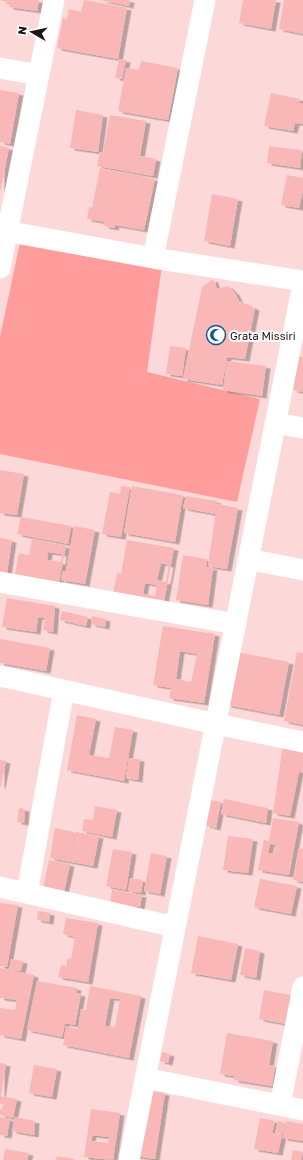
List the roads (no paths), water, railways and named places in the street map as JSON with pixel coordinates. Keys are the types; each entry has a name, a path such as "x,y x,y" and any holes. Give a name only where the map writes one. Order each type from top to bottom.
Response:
{"street":[{"path":"0,268 4,231 39,75 54,0"},
{"path":"153,258 205,0"},
{"path":"0,68 39,75"},
{"path":"4,231 153,258 303,280"},
{"path":"129,1160 303,284"},
{"path":"276,423 303,428"},
{"path":"248,559 303,570"},
{"path":"0,582 236,624"},
{"path":"0,676 303,742"},
{"path":"27,893 64,690"},
{"path":"0,887 175,927"},
{"path":"280,1105 303,987"},
{"path":"145,1078 303,1110"}],"place":[{"name":"Grata Missiri","path":"216,335"}]}
